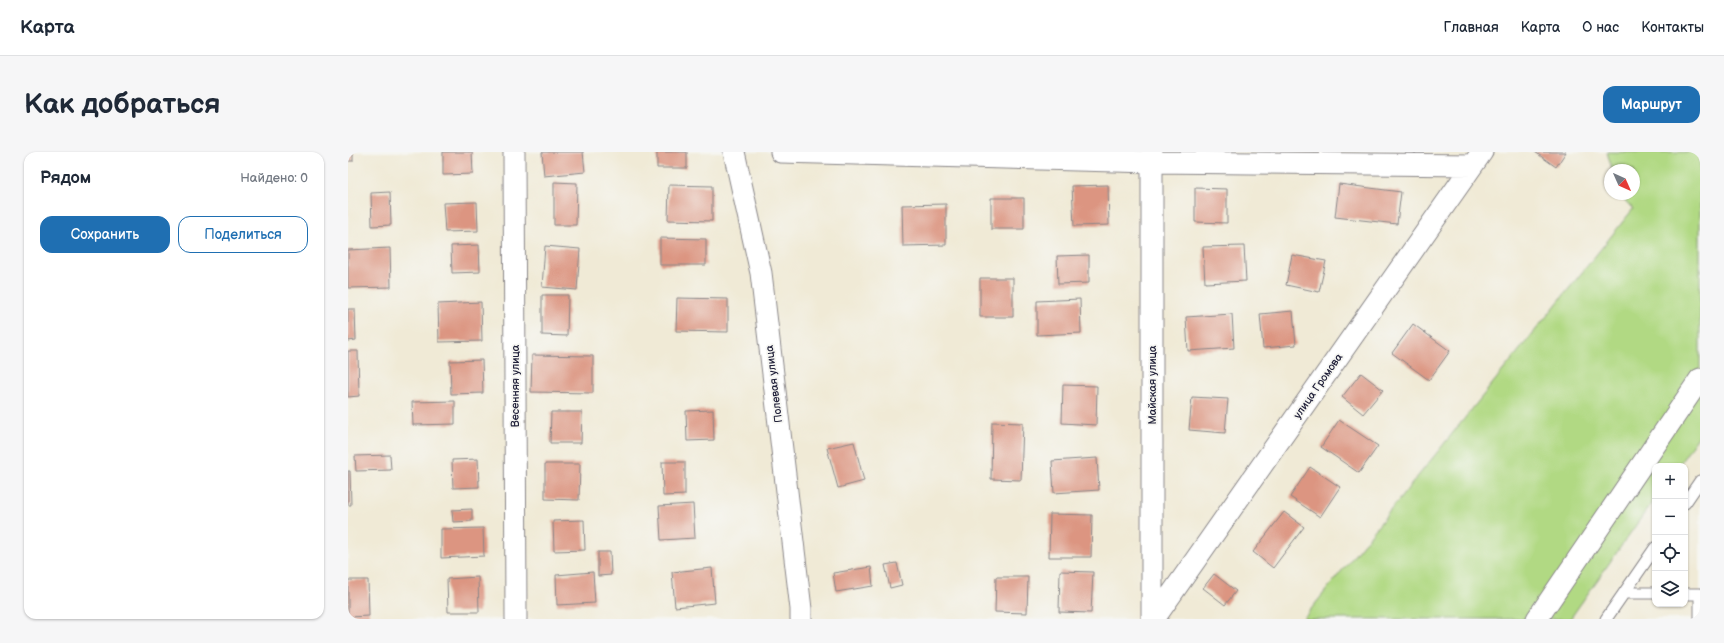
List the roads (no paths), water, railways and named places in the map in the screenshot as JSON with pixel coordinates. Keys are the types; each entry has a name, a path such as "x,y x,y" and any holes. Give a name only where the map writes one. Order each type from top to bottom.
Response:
{"street":[{"name":"Весенняя улица","path":"514,152 516,619"},
{"name":"Полевая улица","path":"734,152 761,272 801,619"},
{"path":"781,152 1152,157 1477,158"},
{"name":"Майская улица","path":"1152,157 1153,619"},
{"name":"улица Громова","path":"1153,619 1477,158"},
{"path":"1537,619 1700,379"}],"lane":[{"path":"1688,499 1700,481"},
{"path":"1606,619 1652,552"},
{"path":"1625,593 1652,593"},
{"path":"1688,594 1700,594 1700,619"}]}
